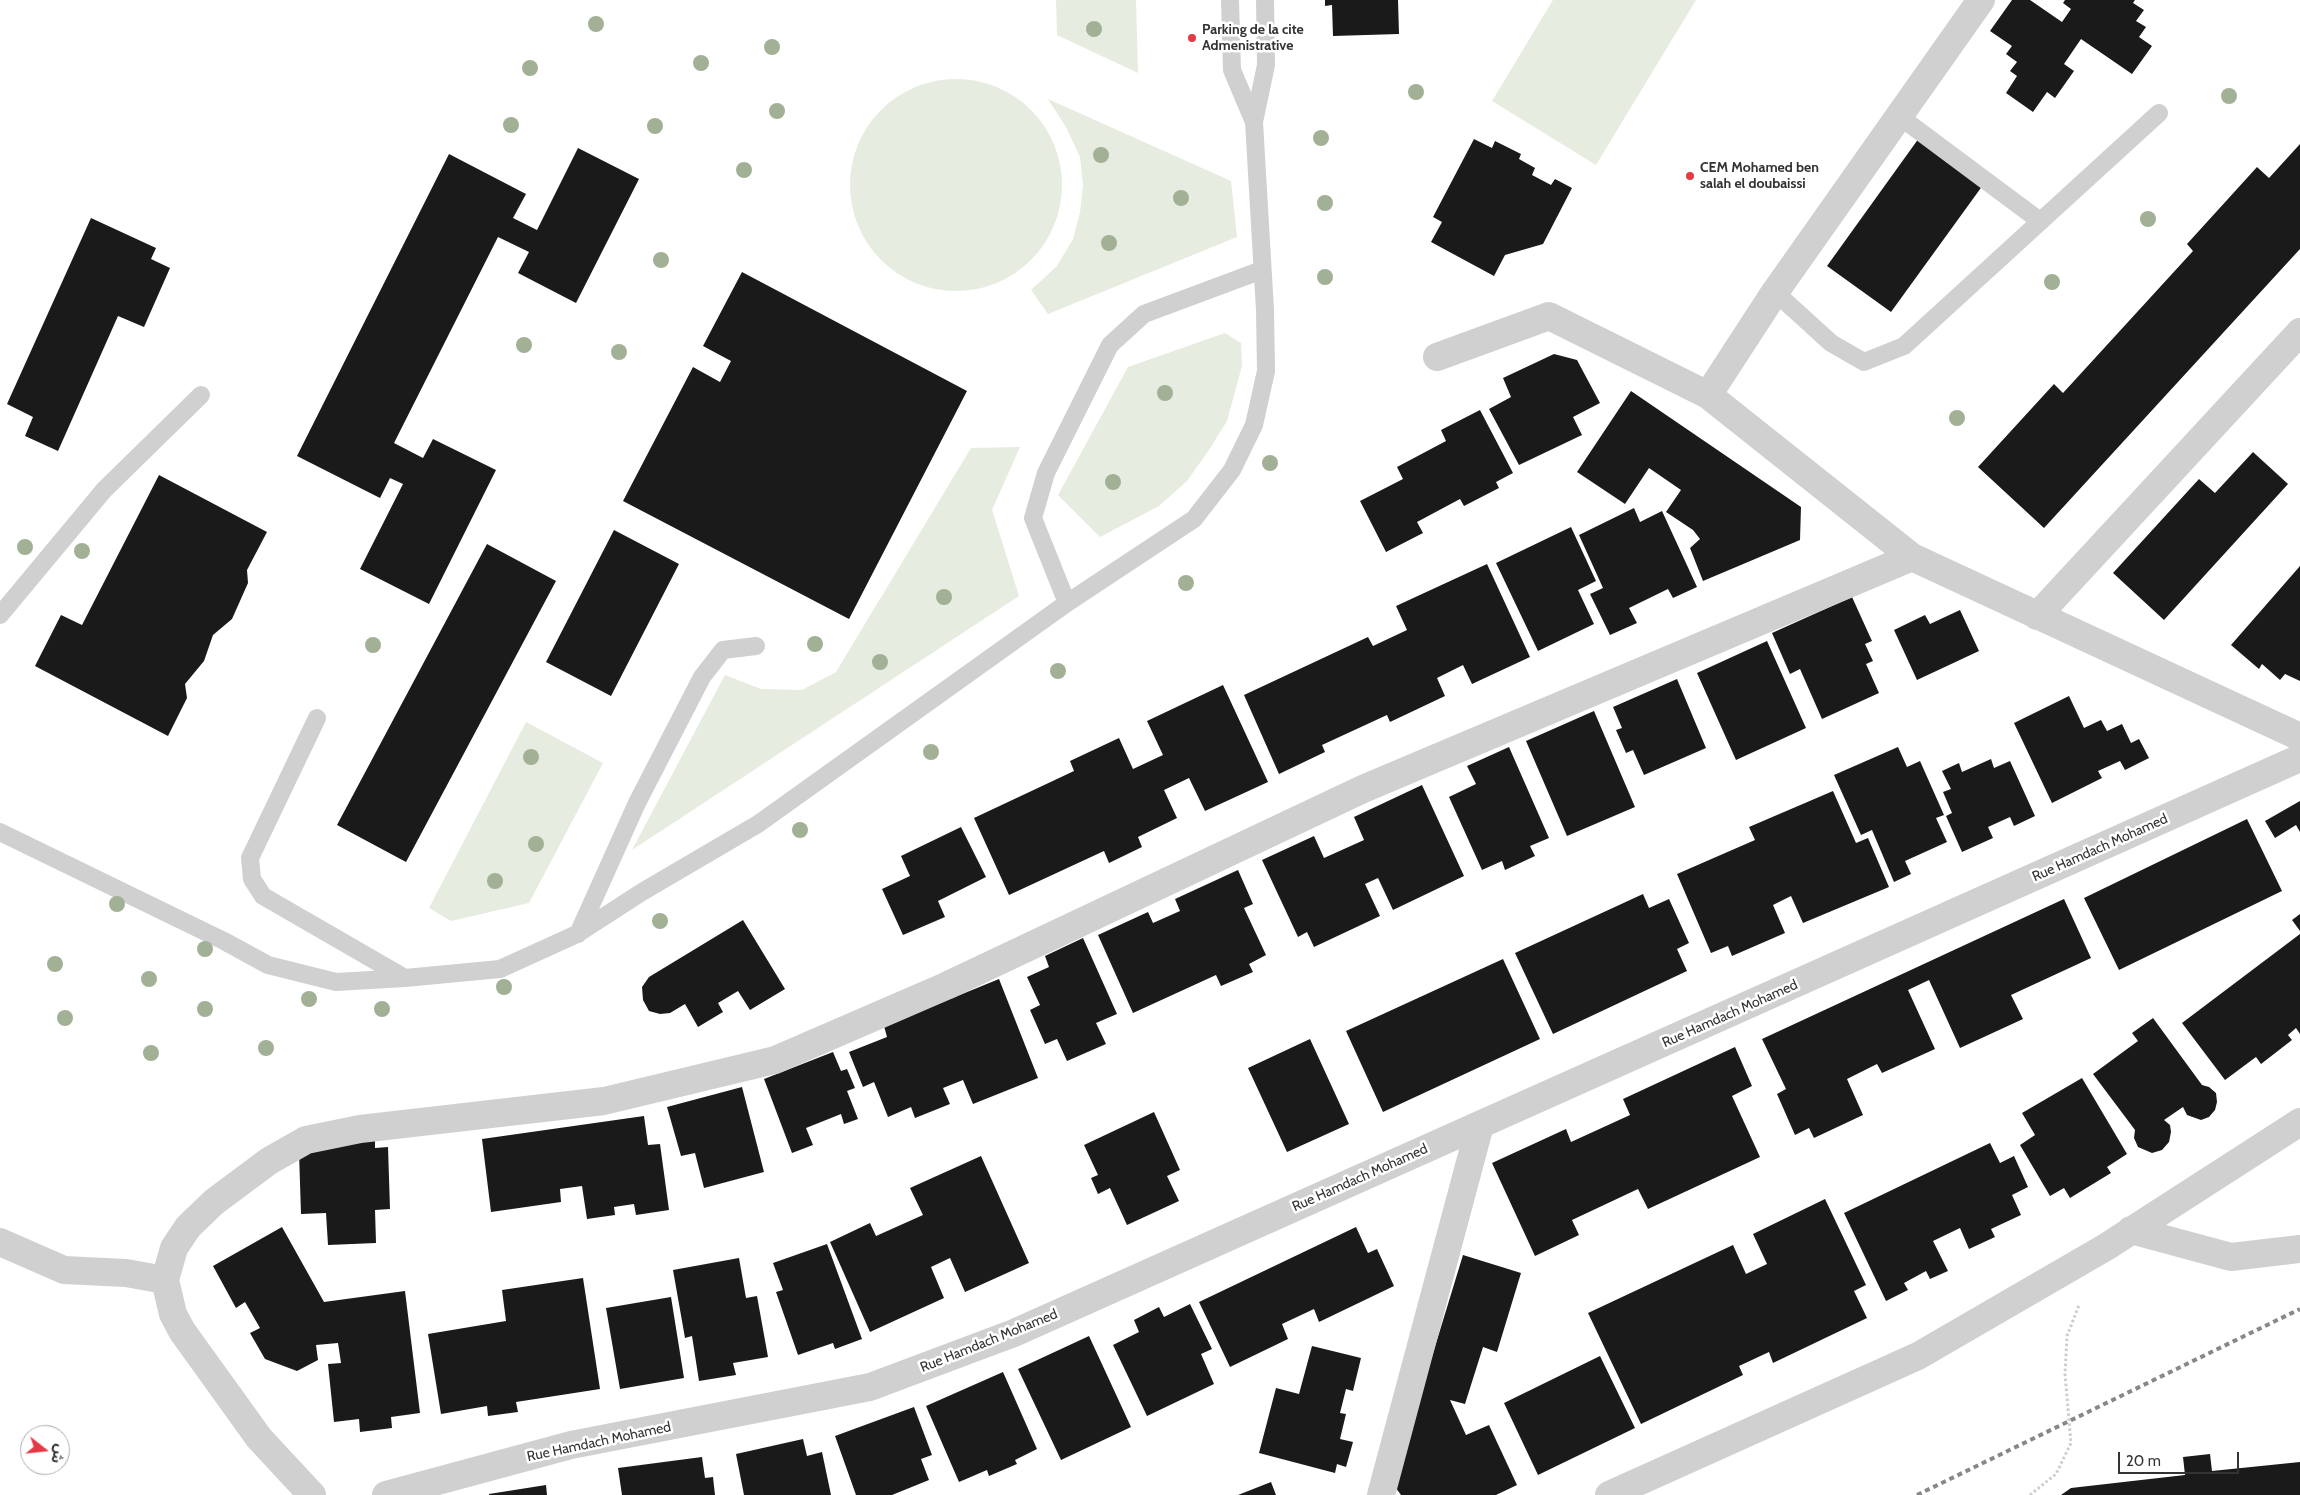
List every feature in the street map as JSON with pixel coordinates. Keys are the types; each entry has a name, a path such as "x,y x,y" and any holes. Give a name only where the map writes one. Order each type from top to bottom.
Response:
{"street":[{"path":"1708,395 1775,292 1981,0"},
{"path":"1437,357 1550,316 1708,395 1912,557 2300,737"},
{"path":"2036,616 2300,332"},
{"path":"312,1495 259,1438 182,1331 173,1314 165,1280 174,1248 188,1227 214,1202 269,1161 306,1140 360,1129 604,1101 775,1060 946,986 1362,789 1912,557"},
{"name":"Rue Hamdach Mohamed","path":"386,1495 571,1445 870,1387 1014,1333 2300,758"},
{"path":"1609,1495 1918,1356 2106,1248 2300,1122"},
{"path":"1381,1495 1480,1125"},
{"path":"2131,1230 2231,1257 2300,1249"},
{"path":"0,1242 64,1270 126,1273 165,1280"}],"lane":[{"path":"1230,0 1232,70 1254,122"},
{"path":"0,832 224,941 268,965 336,982 500,969 577,934 642,892 758,824 1067,603 1194,520 1232,470 1254,426 1266,370 1254,122 1266,65 1265,0"},
{"path":"1775,292 1832,343 1864,362 1904,346 2159,113"},
{"path":"1899,116 2040,221"},
{"path":"1067,603 1033,518 1046,473 1110,345 1144,314 1262,270"},
{"path":"0,615 104,490 201,395"},
{"path":"577,934 638,802 702,677 723,650 756,646"},
{"path":"317,718 250,858 252,879 263,896 405,978"}],"path":[{"path":"2030,1495 2056,1474 2071,1443 2065,1374 2067,1336 2080,1304"}],"shaded area":[{"path":"1056,0 1136,0 1138,73 1057,35"},
{"path":"1553,0 1696,0 1596,165 1492,101"},
{"path":"946,79 966,79 987,83 1006,91 1031,110 1044,126 1054,144 1060,164 1062,185 1060,206 1054,226 1044,244 1031,260 1006,279 987,287 966,291 946,291 925,287 906,279 889,267 874,252 862,235 854,216 850,195 850,175 854,154 862,135 874,118 889,103 906,91 925,83"},
{"path":"1048,99 1231,181 1237,237 1048,314 1031,290 1057,266 1073,239 1080,212 1083,185 1080,157 1066,127"},
{"path":"1225,333 1241,343 1242,366 1227,421 1187,481 1159,506 1100,537 1058,495 1128,367"},
{"path":"1020,447 992,510 1019,596 632,850 725,675 761,689 802,690 836,672 971,448"},
{"path":"526,722 603,763 529,903 451,921 429,908"}],"building":[{"path":"1325,0 1398,0 1399,34 1333,36 1332,5 1325,6"},
{"path":"2012,0 2030,0 2062,22 2071,9 2063,3 2065,0 2135,0 2133,3 2144,10 2136,21 2146,27 2139,37 2152,46 2132,74 2081,39 2064,64 2074,71 2055,98 2047,92 2033,112 2006,93 2017,76 2010,71 2017,62 2006,54 2012,46 1990,31"},
{"path":"1919,138 1983,185 1891,312 1827,266"},
{"path":"1474,139 1492,148 1495,141 1521,154 1519,159 1535,168 1532,175 1551,185 1555,179 1572,188 1543,244 1505,255 1494,276 1431,242 1442,222 1433,217"},
{"path":"2300,144 2300,249 2044,528 1978,467 2054,384 2063,393 2193,251 2187,244 2257,167 2269,178"},
{"path":"578,148 639,179 576,303 518,273 529,252 498,237 394,443 423,458 433,439 496,470 429,604 360,569 403,484 390,478 380,498 297,456 449,154 526,194 513,218 537,230"},
{"path":"91,218 156,248 151,259 170,268 144,327 118,316 58,451 25,436 33,417 7,404"},
{"path":"742,272 967,391 849,619 623,501 693,367 720,382 731,361 703,346"},
{"path":"1554,354 1577,360 1600,403 1573,417 1582,435 1519,465 1489,409 1511,397 1503,378"},
{"path":"1631,391 1801,507 1800,540 1703,581 1690,548 1700,539 1693,530 1666,512 1681,490 1649,468 1625,504 1577,472"},
{"path":"1480,410 1513,473 1496,482 1499,488 1464,506 1460,499 1417,522 1423,533 1386,552 1360,501 1403,479 1397,467 1446,441 1441,430"},
{"path":"2253,452 2288,484 2164,620 2113,573 2199,479 2215,493"},
{"path":"159,475 267,532 247,570 248,583 232,619 213,635 204,661 185,684 187,698 168,736 35,666 61,615 82,625"},
{"path":"1634,508 1640,522 1662,511 1697,587 1673,598 1668,589 1629,608 1637,623 1610,635 1590,594 1603,588 1579,535"},
{"path":"1571,527 1596,581 1578,590 1594,624 1538,651 1496,563"},
{"path":"614,530 679,564 611,696 546,662"},
{"path":"487,544 556,581 406,862 337,825"},
{"path":"1487,564 1530,657 1472,684 1463,665 1437,678 1445,696 1390,722 1387,715 1322,745 1325,752 1279,774 1244,695 1368,637 1373,646 1407,630 1396,606"},
{"path":"2300,566 2300,681 2285,674 2280,680 2262,664 2259,669 2231,645"},
{"path":"1852,597 1872,641 1865,644 1873,661 1866,664 1879,693 1822,719 1800,669 1790,674 1772,633"},
{"path":"1960,610 1979,651 1917,680 1894,630 1925,615 1930,624"},
{"path":"1767,641 1806,728 1736,760 1697,673"},
{"path":"1677,679 1706,748 1644,775 1633,750 1626,753 1616,730 1622,728 1613,707"},
{"path":"1223,685 1268,782 1205,811 1189,778 1164,790 1177,818 1138,837 1142,847 1109,863 1104,851 1009,895 974,818 1074,771 1070,761 1119,738 1133,769 1163,755 1147,721"},
{"path":"2069,696 2084,728 2101,720 2107,731 2122,724 2131,743 2139,739 2149,758 2125,770 2120,761 2098,771 2102,778 2052,803 2014,723"},
{"path":"1594,711 1635,807 1567,836 1526,741"},
{"path":"1509,747 1549,838 1530,846 1535,856 1505,870 1502,861 1482,870 1449,797 1476,784 1467,766"},
{"path":"1898,747 1907,767 1920,761 1944,815 1936,818 1947,842 1905,861 1911,874 1894,882 1872,830 1861,835 1834,775"},
{"path":"1991,759 1994,768 2010,761 2035,816 2014,826 2010,817 1988,827 1993,838 1962,852 1946,816 1952,813 1943,792 1951,789 1942,771 1959,763 1962,772"},
{"path":"1422,785 1464,876 1393,910 1378,878 1365,884 1380,916 1314,947 1307,932 1298,937 1262,860 1314,836 1324,858 1364,840 1354,817"},
{"path":"1833,791 1856,843 1868,838 1889,887 1803,923 1791,896 1773,905 1785,933 1732,956 1728,946 1711,953 1677,874 1755,840 1749,827"},
{"path":"2300,801 2300,832 2296,825 2275,838 2265,821"},
{"path":"2247,819 2282,891 2119,970 2084,898"},
{"path":"961,827 986,877 938,901 945,917 903,935 882,889 910,876 901,856"},
{"path":"1238,870 1253,904 1244,908 1266,955 1249,964 1253,972 1221,986 1216,975 1133,1013 1098,935 1148,912 1153,923 1180,911 1175,899"},
{"path":"1643,894 1649,908 1669,899 1689,943 1677,949 1687,971 1553,1034 1515,953"},
{"path":"2064,899 2091,958 2011,995 2023,1019 1960,1048 1929,980 1908,990 1935,1049 1882,1073 1877,1064 1847,1079 1863,1115 1814,1138 1809,1128 1795,1135 1777,1094 1786,1089 1762,1039"},
{"path":"2300,914 2300,931 2292,920"},
{"path":"743,920 785,989 750,1010 738,991 718,1003 723,1012 698,1027 685,1004 670,1013 660,1014 649,1011 643,1000 642,987 649,977"},
{"path":"2300,934 2300,1034 2296,1028 2288,1035 2292,1040 2261,1064 2256,1057 2225,1080 2182,1023"},
{"path":"1083,938 1117,1014 1096,1023 1106,1044 1067,1061 1057,1039 1045,1044 1030,1010 1040,1005 1027,977 1049,967 1045,956"},
{"path":"1503,959 1540,1039 1383,1112 1346,1031"},
{"path":"999,979 1038,1078 973,1104 963,1080 943,1088 950,1104 915,1118 911,1107 888,1117 874,1082 863,1087 849,1052 887,1037 884,1026"},
{"path":"2153,1018 2202,1085 2209,1087 2216,1093 2217,1102 2215,1110 2209,1117 2201,1120 2187,1115 2183,1107 2164,1120 2170,1125 2169,1142 2162,1150 2152,1153 2138,1147 2134,1138 2135,1130 2093,1074 2138,1041 2132,1033"},
{"path":"1310,1039 1349,1124 1287,1152 1248,1068"},
{"path":"1735,1047 1752,1086 1732,1096 1760,1157 1648,1209 1638,1189 1572,1220 1579,1235 1535,1256 1492,1163 1566,1129 1571,1142 1630,1115 1623,1099"},
{"path":"833,1052 841,1071 847,1069 855,1088 847,1091 858,1119 844,1124 841,1114 806,1128 813,1145 792,1153 764,1079"},
{"path":"2082,1078 2127,1154 2107,1167 2111,1173 2070,1198 2064,1188 2050,1196 2020,1145 2035,1135 2022,1113"},
{"path":"742,1087 764,1172 704,1188 695,1153 681,1156 667,1107"},
{"path":"1154,1112 1180,1170 1167,1176 1179,1201 1127,1225 1110,1188 1098,1194 1091,1178 1098,1175 1084,1145"},
{"path":"644,1116 648,1145 660,1144 669,1210 636,1215 634,1204 614,1207 615,1215 587,1219 582,1186 560,1189 561,1202 491,1212 482,1139"},
{"path":"375,1140 375,1148 388,1147 390,1209 375,1210 376,1243 328,1245 326,1213 301,1214 299,1152"},
{"path":"1990,1143 2000,1163 2014,1156 2028,1187 2012,1195 2021,1215 1991,1229 1995,1237 1969,1249 1960,1228 1933,1241 1948,1271 1930,1279 1926,1271 1904,1283 1908,1290 1886,1301 1844,1213"},
{"path":"981,1156 1029,1263 965,1292 950,1258 931,1267 944,1298 870,1332 830,1242 870,1223 876,1236 923,1215 910,1188"},
{"path":"1825,1199 1866,1285 1854,1291 1867,1318 1773,1363 1769,1352 1739,1366 1743,1375 1641,1424 1588,1313 1733,1245 1746,1274 1767,1264 1753,1234"},
{"path":"282,1227 324,1302 405,1291 420,1413 391,1417 392,1428 360,1432 359,1419 334,1422 328,1364 341,1363 338,1343 316,1345 318,1360 297,1371 265,1359 250,1333 260,1328 245,1302 236,1308 213,1266"},
{"path":"1356,1227 1368,1253 1377,1249 1394,1286 1319,1322 1314,1309 1282,1324 1288,1339 1230,1367 1199,1302"},
{"path":"827,1244 862,1339 835,1349 833,1343 798,1355 776,1292 783,1290 773,1263"},
{"path":"1463,1255 1521,1273 1497,1352 1483,1347 1465,1404 1450,1400 1466,1435 1489,1425 1517,1485 1496,1495 1401,1495 1393,1484"},
{"path":"739,1258 746,1298 757,1296 768,1357 733,1363 736,1375 699,1381 692,1336 685,1338 673,1270"},
{"path":"583,1278 600,1389 516,1402 518,1412 488,1416 487,1406 441,1414 428,1334 506,1321 502,1290"},
{"path":"671,1297 684,1378 620,1389 606,1308"},
{"path":"1190,1304 1212,1349 1201,1354 1214,1384 1147,1416 1113,1345 1139,1332 1134,1320 1159,1307 1164,1317"},
{"path":"1089,1336 1131,1427 1061,1460 1018,1369"},
{"path":"1312,1346 1361,1358 1353,1391 1346,1389 1340,1413 1346,1414 1340,1439 1353,1442 1346,1467 1337,1464 1335,1473 1259,1453 1276,1388 1299,1394"},
{"path":"1600,1356 1635,1428 1538,1475 1504,1403"},
{"path":"1003,1372 1037,1449 1015,1460 1017,1464 989,1476 987,1470 959,1482 926,1406"},
{"path":"914,1407 932,1455 921,1459 929,1480 892,1495 856,1495 835,1436"},
{"path":"803,1439 807,1456 822,1452 831,1495 744,1495 736,1454"},
{"path":"2210,1454 2212,1471 2300,1462 2300,1495 2061,1495 2071,1488 2185,1475 2183,1457"},
{"path":"702,1457 705,1478 713,1477 715,1495 622,1495 618,1468"},
{"path":"1271,1482 1276,1495 1238,1495"},
{"path":"546,1485 547,1495 489,1495 489,1494"}],"railway":[{"path":"1917,1495 2300,1309"}],"place":[{"name":"Parking de la cite Admenistrative","path":"1192,38"},
{"name":"CEM Mohamed ben salah el doubaissi","path":"1690,176"}]}
